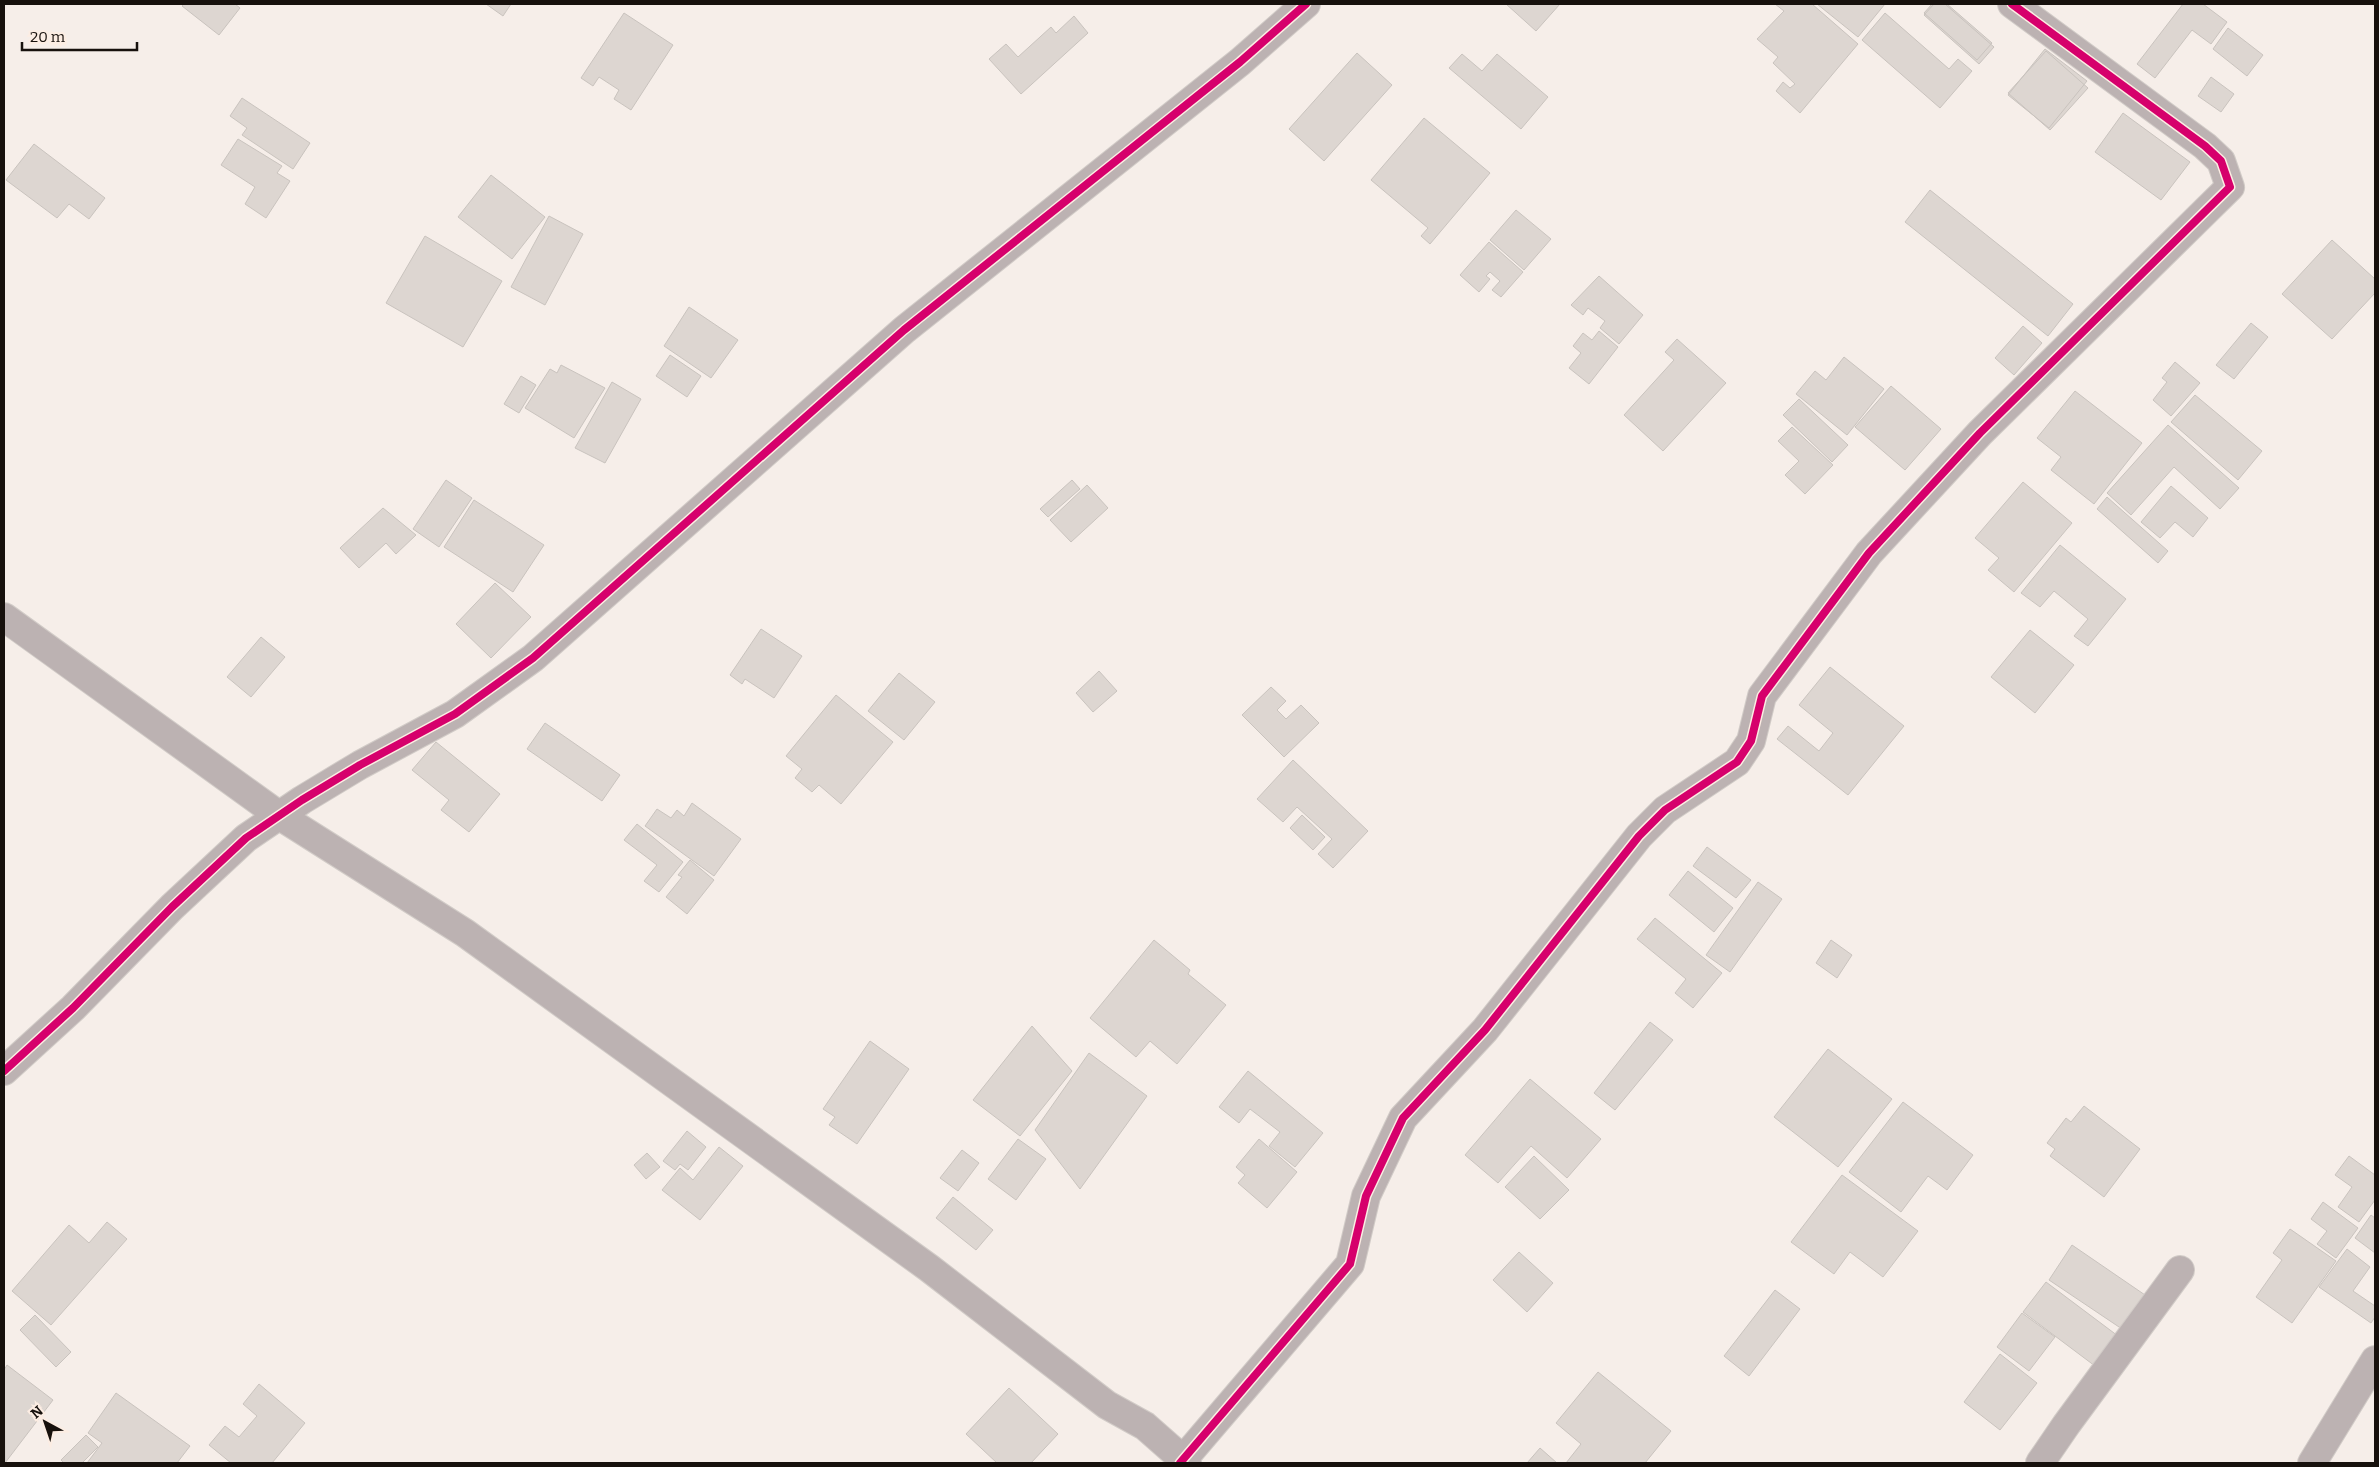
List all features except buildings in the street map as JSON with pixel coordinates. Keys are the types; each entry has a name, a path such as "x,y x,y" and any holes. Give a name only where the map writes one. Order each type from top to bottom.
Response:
{"street":[{"path":"4,1071 73,1008 172,907 246,838 360,765 455,714 533,658 904,330 1240,62 1306,4"},
{"path":"4,617 280,816 465,933 929,1268 1107,1405 1146,1426 1183,1462 1350,1264 1366,1196 1403,1118 1485,1030 1639,836 1665,810 1737,762 1751,741 1762,696 1870,553 1980,433 2230,187 2221,161 2205,146 2012,4"},
{"path":"2040,1463 2180,1270"},
{"path":"2312,1463 2375,1360"}],"cycle path":[{"path":"4,1071 73,1008 172,907 246,838 302,800 360,765 455,714 533,658 904,330 1240,62 1306,4"},
{"path":"1180,1463 1350,1264 1366,1196 1403,1118 1485,1030 1639,836 1665,810 1737,762 1751,741 1762,696 1869,553 1980,433 2230,187 2221,161 2205,146 2012,4"}]}
